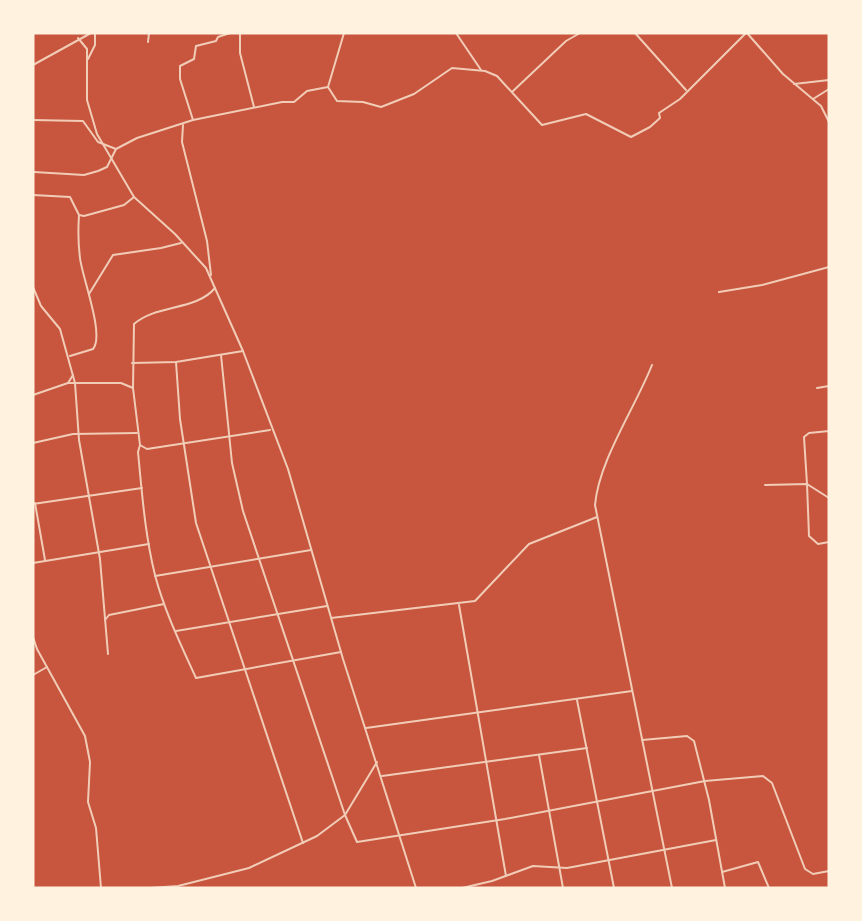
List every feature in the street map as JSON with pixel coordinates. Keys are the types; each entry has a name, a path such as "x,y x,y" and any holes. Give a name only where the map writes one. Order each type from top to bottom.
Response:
{"street":[{"path":"33,64 78,38 93,33 95,45 88,58"},
{"path":"148,33 148,42"},
{"path":"193,120 180,79 180,66 194,59 196,46 216,41 218,37 231,33"},
{"path":"238,33 254,107"},
{"path":"456,33 481,70"},
{"path":"511,93 566,41 580,33"},
{"path":"635,33 686,90"},
{"path":"343,34 328,87 337,101 363,102 381,107 414,94 452,68 481,70 493,73 542,125 586,114 631,136 655,123 660,118 659,113 680,99 686,90 747,33 794,84 813,99 829,122"},
{"path":"78,38 85,45 88,58 88,109 103,144 134,197 206,268 243,351 287,468 341,652 416,888"},
{"path":"794,84 829,80"},
{"path":"34,172 84,175 107,167 116,149 137,138 193,120 254,107 294,102 307,91 328,87"},
{"path":"813,99 829,89"},
{"path":"33,120 83,121 95,138 116,149"},
{"path":"183,125 182,142 207,241 211,278"},
{"path":"33,195 70,197 80,215 77,235 80,259 89,294 97,344 93,349 69,357"},
{"path":"80,215 124,206 134,197"},
{"path":"89,294 113,255 181,243"},
{"path":"719,292 762,285 829,267"},
{"path":"33,287 41,306 60,329 74,375 79,433 106,605 102,611 108,654"},
{"path":"215,288 202,298 168,308 134,324 132,363 137,433 140,445 138,452 149,544 155,576 164,604 197,678 341,652"},
{"path":"132,363 176,362 243,351"},
{"path":"221,355 229,436 238,489 345,814 357,842 401,837 705,781 766,776 772,783 805,869 813,874 829,871"},
{"path":"176,362 193,508 228,621 303,843"},
{"path":"652,365 638,401 619,432 596,489 597,517 672,888"},
{"path":"68,383 74,375"},
{"path":"33,395 68,383 122,383 133,388"},
{"path":"817,388 829,386"},
{"path":"140,445 147,448 271,430"},
{"path":"829,431 809,433 804,437 809,536 818,544 829,542"},
{"path":"33,443 79,433 137,433"},
{"path":"765,485 807,484 829,498"},
{"path":"45,561 34,503 142,488"},
{"path":"331,618 459,605 479,599 534,541 597,517"},
{"path":"33,563 149,544"},
{"path":"155,576 311,549"},
{"path":"105,620 110,615 164,604"},
{"path":"459,605 506,876"},
{"path":"176,631 327,606"},
{"path":"33,637 85,736 90,768 88,802 96,828 101,888"},
{"path":"33,675 47,667"},
{"path":"366,728 632,691"},
{"path":"578,700 614,888"},
{"path":"642,740 691,738 705,781 724,888"},
{"path":"382,776 587,748"},
{"path":"539,755 563,888"},
{"path":"150,888 178,886 249,868 303,843 333,826 345,814 376,762"},
{"path":"462,888 533,866 559,867 609,860 716,840"},
{"path":"722,872 758,862 769,888"}]}
